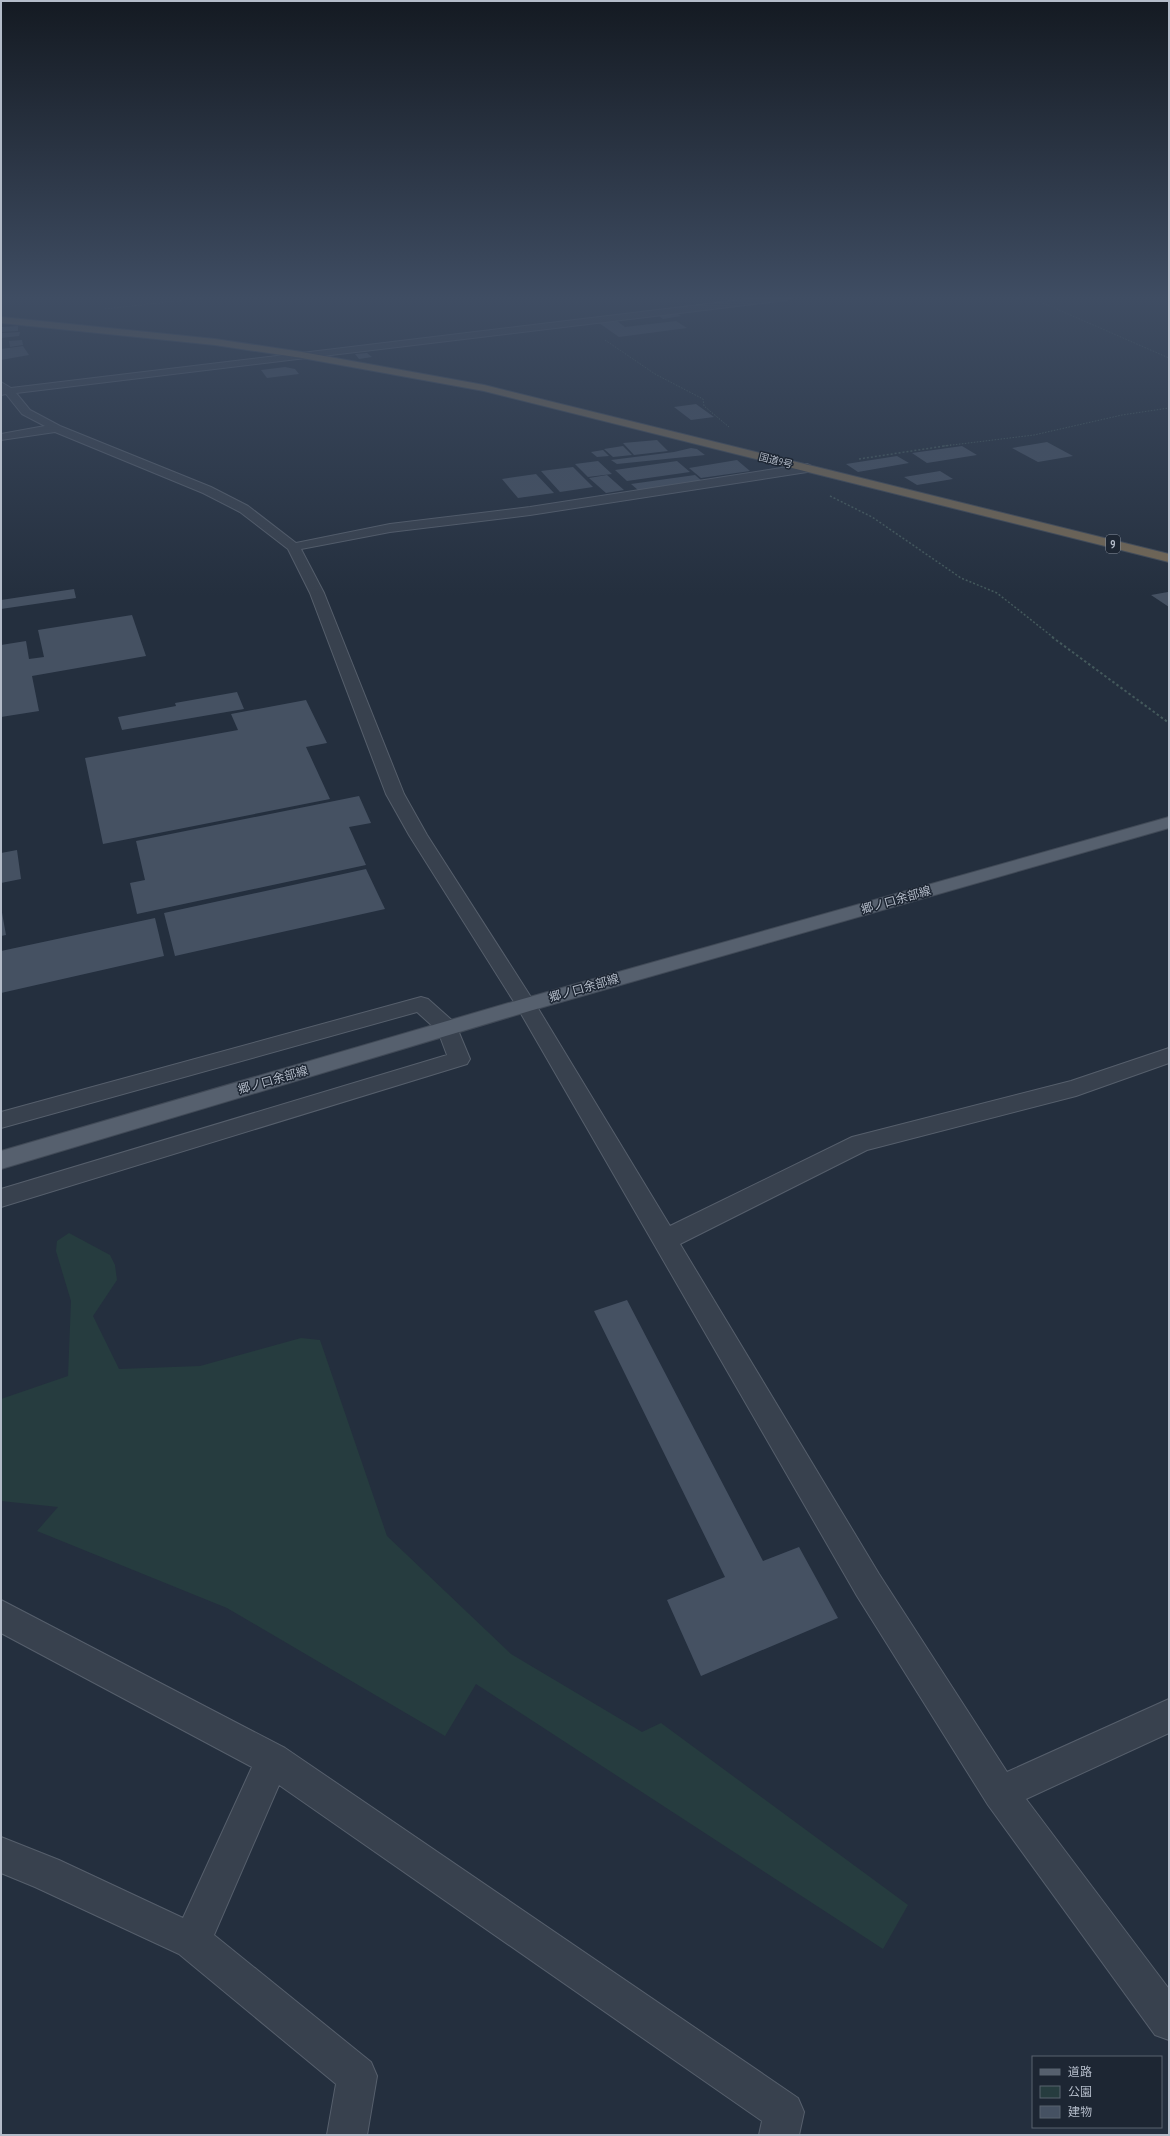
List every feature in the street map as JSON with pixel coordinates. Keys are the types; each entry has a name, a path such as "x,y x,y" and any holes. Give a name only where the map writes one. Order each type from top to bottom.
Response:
{"highway":[{"name":"国道9号","path":"519,397 1169,558"}],"main road":[{"name":"郷ノ口余部線","path":"1,1160 526,1005 1169,822"}],"street":[{"path":"11,397 26,412 56,428 207,490 244,509 293,547 317,593 395,794 418,835 526,1005 868,1585 1000,1793 1169,2021"},
{"path":"1,437 56,428"},
{"path":"293,547 390,528 530,511 807,468"},
{"path":"1,1120 421,1004 447,1028 459,1060 1,1198"},
{"path":"664,1240 860,1143 1076,1088 1169,1055"},
{"path":"1,1616 273,1760 784,2112 779,2135"},
{"path":"1000,1793 1169,1716"},
{"path":"192,1941 273,1760"},
{"path":"1,1855 46,1873 192,1941 358,2076 347,2135"}],"path":[{"path":"700,397 703,398 704,406 757,450 757,455"},
{"path":"859,459 956,444 1034,435 1122,415 1169,408"},
{"path":"824,493 872,517 961,578 996,593 1015,609 1169,723"}],"green space":[{"path":"69,1233 110,1255 115,1265 117,1280 93,1316 119,1369 200,1366 301,1338 320,1340 387,1536 511,1654 642,1732 661,1723 908,1905 883,1949 476,1684 445,1736 227,1608 37,1531 58,1507 1,1501 1,1399 68,1376 71,1301 56,1251 57,1241"}],"building":[{"path":"696,404 714,417 691,420 674,407"},
{"path":"657,440 668,451 634,455 623,443"},
{"path":"1047,442 1073,456 1038,462 1012,448"},
{"path":"623,446 632,455 613,457 604,449"},
{"path":"962,446 977,455 927,463 912,453"},
{"path":"691,448 697,449 705,455 617,464 611,460 674,452"},
{"path":"603,450 609,456 597,457 591,452"},
{"path":"897,456 909,463 858,472 846,464"},
{"path":"737,460 750,471 701,478 689,468"},
{"path":"598,461 612,474 588,477 575,464"},
{"path":"677,461 690,472 627,481 615,470"},
{"path":"573,467 593,487 560,492 541,471"},
{"path":"940,471 953,479 917,485 904,477"},
{"path":"536,474 554,493 518,498 502,479"},
{"path":"607,475 624,490 606,493 589,478"},
{"path":"695,475 702,481 638,490 631,484"},
{"path":"74,589 76,598 1,609 1,600"},
{"path":"1168,592 1169,607 1151,595"},
{"path":"132,615 146,656 32,676 39,711 1,717 1,645 26,641 29,659 44,657 38,630"},
{"path":"237,692 244,709 122,730 118,717 176,706 175,703"},
{"path":"306,700 327,743 306,747 330,799 103,844 85,758 238,730 231,714"},
{"path":"359,796 371,823 349,827 366,865 137,914 130,883 145,880 136,841"},
{"path":"17,850 21,879 1,883 1,853"},
{"path":"366,869 385,909 175,956 164,913"},
{"path":"1,907 6,935 1,936"},
{"path":"155,918 164,956 1,993 1,951"},
{"path":"627,1300 763,1561 799,1547 838,1618 701,1676 667,1600 725,1577 594,1311"}]}
